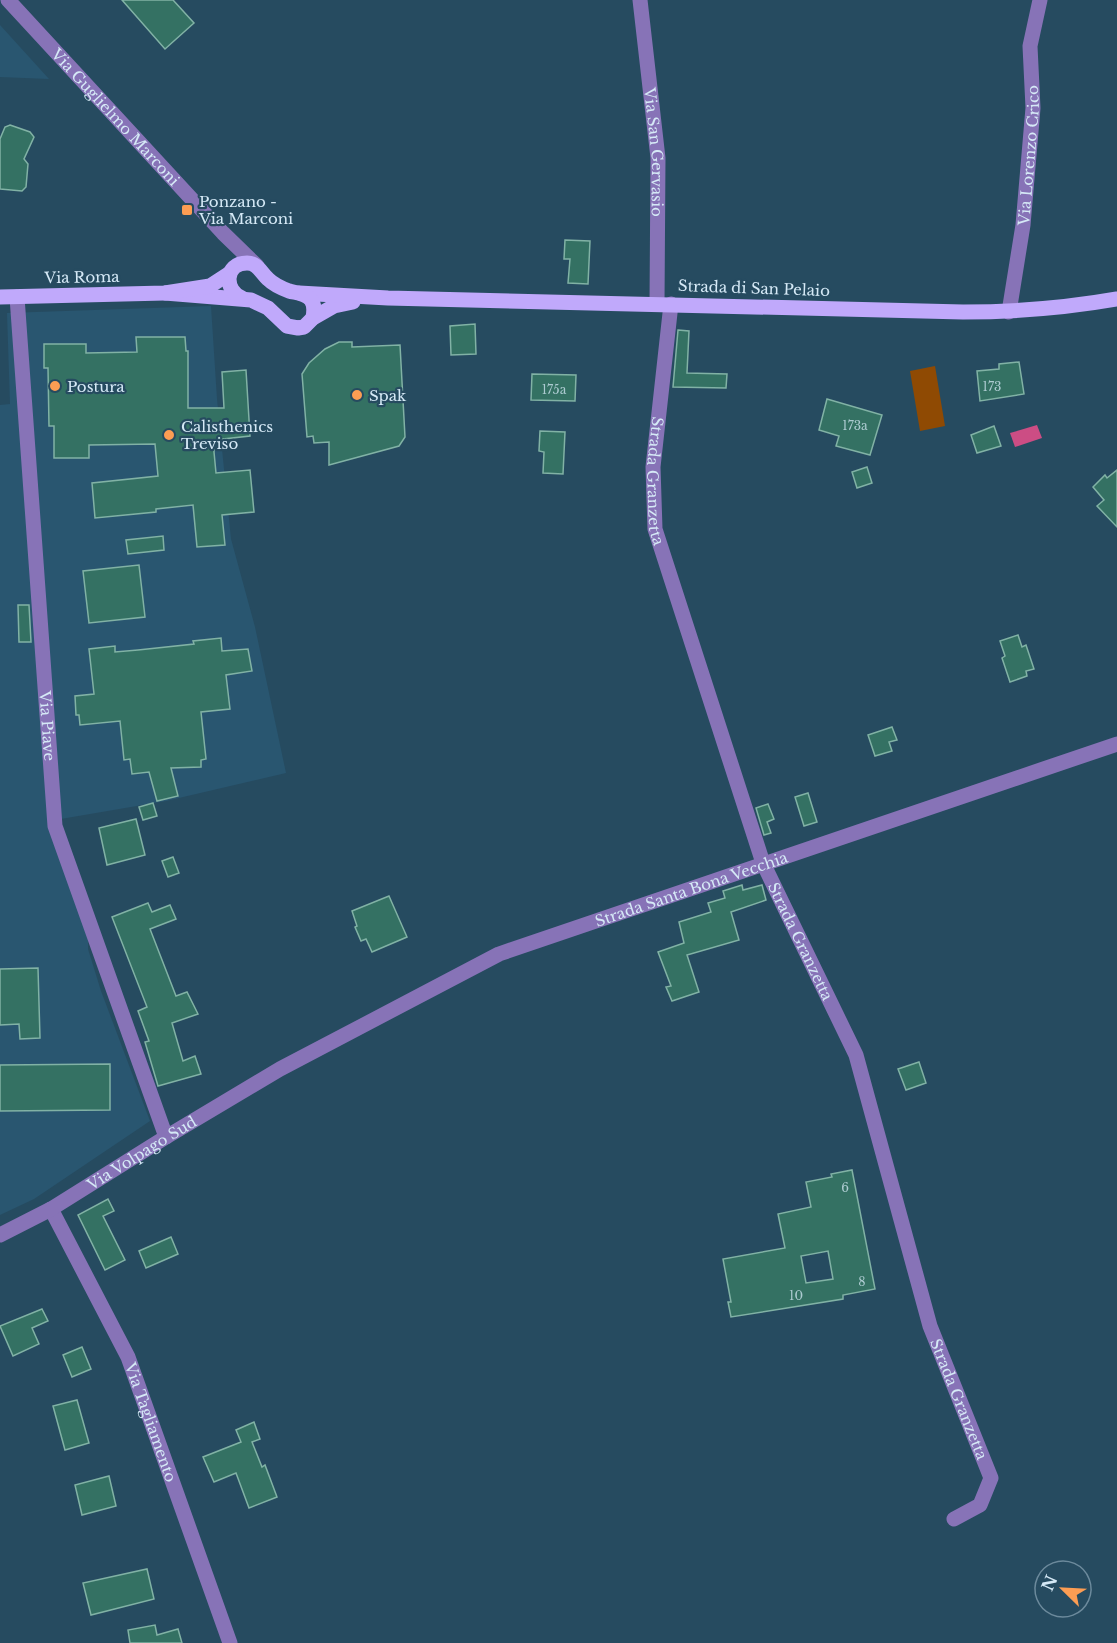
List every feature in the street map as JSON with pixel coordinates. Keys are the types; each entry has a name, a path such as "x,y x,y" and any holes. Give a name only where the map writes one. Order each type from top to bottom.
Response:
{"main road":[{"path":"242,298 230,288 228,278 230,254 245,263 257,266 274,284 307,296 311,300 314,312 319,314"},
{"name":"Via Roma","path":"165,293 210,286 230,254"},
{"name":"Via Roma","path":"0,297 165,293 242,298"},
{"name":"Strada di San Pelaio","path":"299,293 388,298 1009,312 1117,299"},
{"name":"Strada di San Pelaio","path":"242,298 262,304 292,328 304,327 319,314 341,304 388,298"}],"street":[{"name":"Via Guglielmo Marconi","path":"8,0 230,254 257,266"},
{"name":"Via San Gervasio","path":"640,0 658,158 664,304"},
{"name":"Via Lorenzo Crico","path":"1009,312 1023,225 1034,108 1030,46 1040,0"},
{"name":"Via Piave","path":"17,297 55,826 166,1137"},
{"name":"Strada Granzetta","path":"664,304 653,467 655,529 763,863 856,1055 930,1326 991,1478 980,1505 954,1519"},
{"name":"Strada Santa Bona Vecchia","path":"280,1069 499,954 1117,744"},
{"name":"Via Volpago Sud","path":"0,1235 51,1209 280,1069"},
{"name":"Via Tagliamento","path":"51,1209 128,1357 230,1643"}],"shaded area":[{"path":"0,25 49,79 0,77"},
{"path":"211,306 217,399 231,539 255,627 286,773 166,801 49,821 88,933 88,949 101,991 150,1121 34,1199 0,1215 0,405 10,404 7,313"},
{"path":"935,366 945,426 920,431 910,371"},
{"path":"1037,425 1042,438 1015,447 1010,433"}],"building":[{"path":"122,0 173,0 194,23 165,49"},
{"path":"10,125 30,132 34,137 24,159 28,164 26,187 22,191 0,189 0,139 5,127"},
{"path":"565,240 590,241 588,284 568,283 570,259 564,259"},
{"path":"475,324 476,354 451,355 450,326"},
{"path":"678,330 689,331 687,373 727,374 726,388 673,387"},
{"path":"136,337 185,337 186,351 188,351 188,408 224,408 222,372 246,370 250,436 214,440 214,452 216,473 250,470 254,512 222,515 225,545 197,547 193,505 156,509 156,512 95,518 92,483 158,476 155,444 89,445 89,458 54,458 54,426 49,426 48,368 44,368 44,344 86,344 86,353 137,352"},
{"path":"339,342 352,342 352,347 400,345 405,437 399,446 329,465 329,442 314,443 313,436 307,437 302,374 309,363 325,349"},
{"path":"1019,362 1024,394 980,401 977,371 999,369 999,364"},
{"path":"532,374 576,375 575,401 531,400"},
{"path":"827,399 882,415 870,455 836,446 839,436 819,430"},
{"path":"994,426 1001,446 977,453 971,435"},
{"path":"540,431 565,432 563,474 543,473 544,452 539,451"},
{"path":"867,467 872,483 857,488 852,472"},
{"path":"1117,470 1117,527 1097,506 1104,500 1093,487 1105,475 1107,478"},
{"path":"163,536 164,550 128,554 126,540"},
{"path":"139,565 145,617 89,623 83,571"},
{"path":"18,605 29,605 31,642 19,642"},
{"path":"1018,635 1022,647 1026,645 1034,669 1026,671 1027,676 1010,682 1002,658 1005,656 1000,641"},
{"path":"221,638 222,651 248,649 252,671 226,675 230,709 201,712 206,759 201,760 201,767 171,768 178,796 157,801 149,772 132,774 130,759 124,760 120,721 80,725 79,715 76,715 75,696 94,694 89,649 115,646 115,652 194,644 193,641"},
{"path":"892,727 897,740 889,742 892,751 875,756 868,735"},
{"path":"808,793 817,822 804,826 795,797"},
{"path":"153,803 157,816 143,820 139,807"},
{"path":"768,804 774,819 767,822 771,833 764,835 756,808"},
{"path":"136,819 145,855 107,865 99,828"},
{"path":"173,857 179,873 168,877 162,861"},
{"path":"742,885 743,890 762,885 766,900 731,912 739,940 687,955 699,992 672,1001 666,987 671,986 658,952 684,943 679,922 711,912 708,903 725,898 723,891"},
{"path":"389,896 407,937 372,952 366,939 361,941 352,911"},
{"path":"148,903 152,912 170,905 176,919 150,929 176,996 187,992 198,1014 172,1023 183,1061 195,1056 201,1074 158,1086 145,1042 149,1041 138,1011 147,1007 112,917"},
{"path":"38,968 40,1038 20,1039 19,1024 0,1025 0,969"},
{"path":"919,1062 926,1083 906,1090 898,1069"},
{"path":"110,1064 110,1110 0,1111 0,1065"},
{"path":"852,1170 875,1289 843,1295 843,1299 731,1317 728,1302 731,1302 723,1259 785,1248 778,1214 811,1207 806,1182 832,1177 831,1174","holes":["828,1251 833,1279 806,1283 801,1256"]},
{"path":"108,1199 114,1211 103,1216 125,1260 105,1270 78,1215"},
{"path":"171,1237 178,1254 146,1268 139,1251"},
{"path":"42,1309 48,1321 32,1328 39,1344 13,1356 0,1326"},
{"path":"82,1347 91,1369 72,1377 63,1355"},
{"path":"77,1400 89,1443 65,1450 53,1406"},
{"path":"254,1422 260,1439 252,1442 262,1467 265,1465 277,1497 249,1508 236,1473 214,1482 203,1457 241,1442 236,1430"},
{"path":"109,1476 116,1506 82,1515 75,1485"},
{"path":"147,1569 154,1599 91,1615 83,1583"},
{"path":"155,1625 157,1635 178,1629 182,1643 130,1643 128,1630"}],"place":[{"name":"Ponzano - Via Marconi","path":"187,210"},
{"name":"Postura","path":"55,386"},
{"name":"Spak","path":"357,395"},
{"name":"Calisthenics Treviso","path":"169,435"}]}
